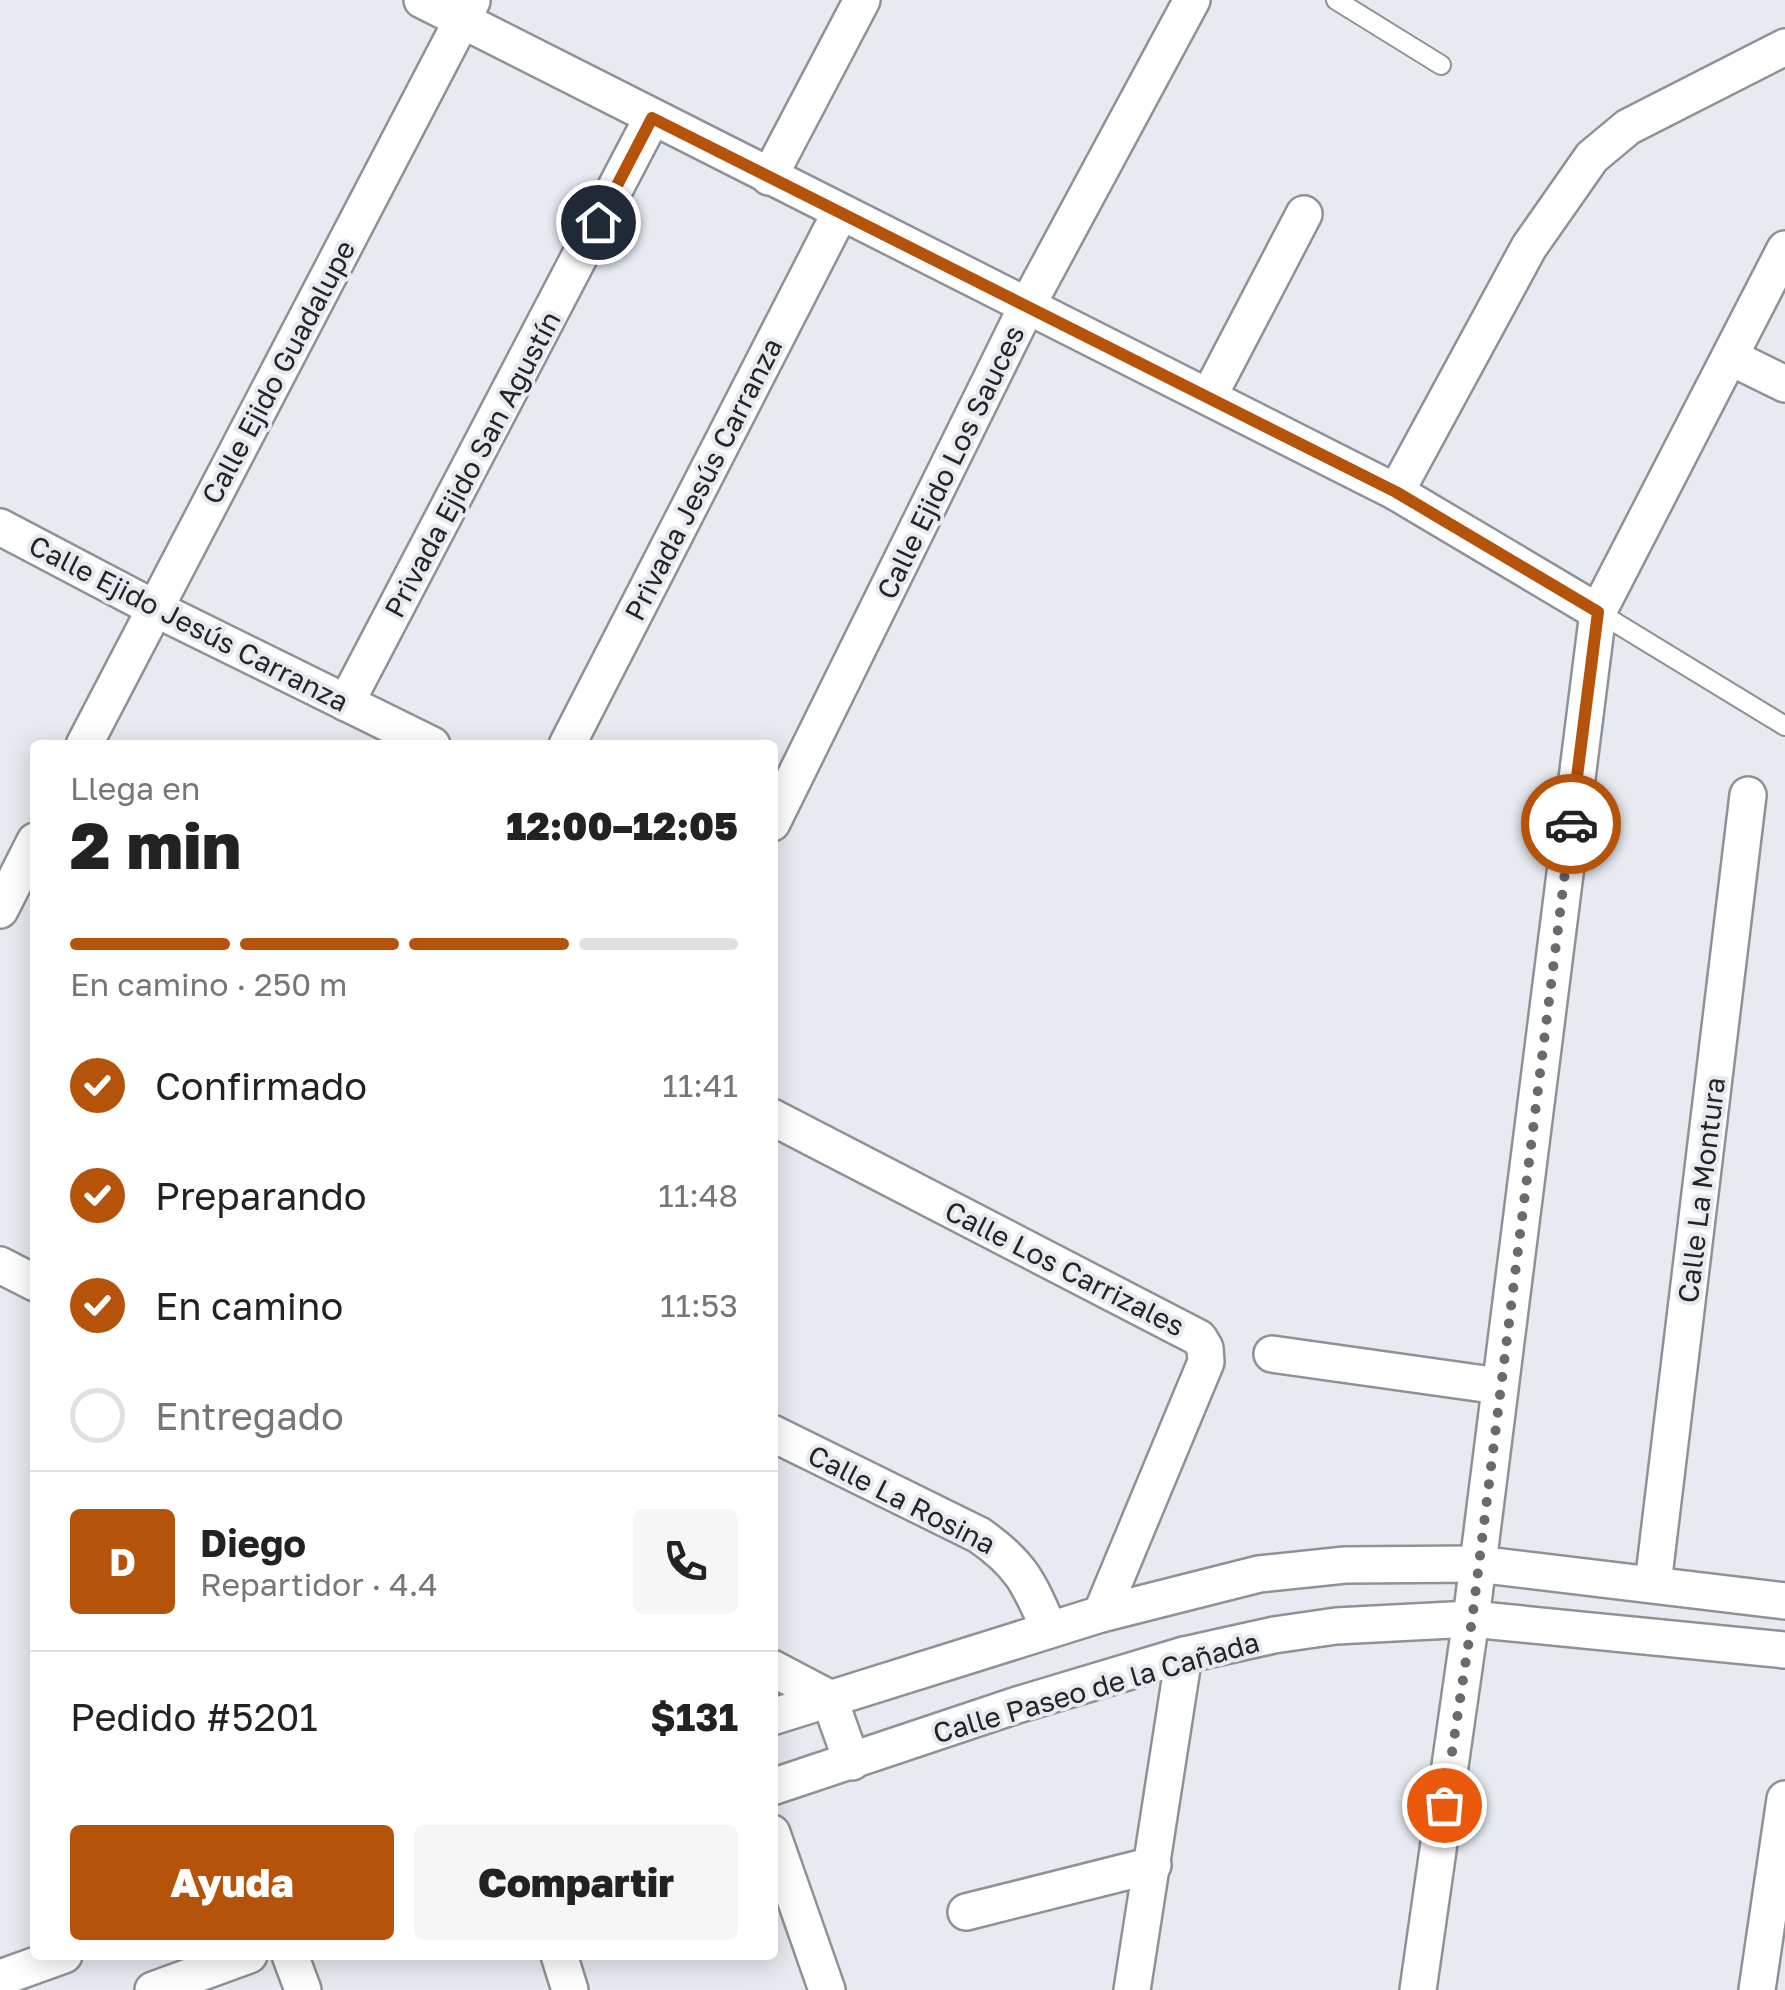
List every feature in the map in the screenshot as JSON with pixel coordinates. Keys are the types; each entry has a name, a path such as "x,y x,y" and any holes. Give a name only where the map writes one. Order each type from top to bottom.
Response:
{"street":[{"path":"422,0 467,11 652,118 1396,492 1598,612"},
{"path":"769,178 862,0"},
{"name":"Calle Ejido Los Sauces","path":"778,811 1027,306 1192,0"},
{"name":"Calle Ejido Guadalupe","path":"87,740 467,11"},
{"path":"1396,492 1530,247 1592,158 1628,127 1785,47"},
{"name":"Privada Ejido San Agustín","path":"346,703 652,118"},
{"name":"Privada Jesús Carranza","path":"570,740 840,214"},
{"path":"1209,396 1304,214"},
{"path":"1418,1990 1472,1620 1598,612 1785,248"},
{"path":"1730,357 1785,384"},
{"name":"Calle Ejido Jesús Carranza","path":"0,527 422,740"},
{"name":"Calle La Montura","path":"1654,1584 1748,795"},
{"path":"0,910 30,852"},
{"name":"Calle Los Carrizales","path":"778,1120 1199,1338 1206,1362 1102,1614"},
{"path":"0,1265 30,1280"},
{"path":"1272,1354 1499,1386"},
{"name":"Calle La Rosina","path":"778,1436 979,1534 1007,1554 1028,1581 1048,1630"},
{"path":"778,1715 1102,1614 1258,1574 1345,1565 1477,1564 1785,1601"},
{"name":"Calle Paseo de la Cañada","path":"778,1784 1184,1655 1336,1626 1472,1620 1785,1650"},
{"path":"1132,1990 1184,1655"},
{"path":"778,1671 830,1698 852,1762"},
{"path":"1757,1990 1785,1799"},
{"path":"778,1850 827,1990"},
{"path":"966,1912 1153,1865"},
{"path":"153,1990 235,1960"},
{"path":"292,1960 303,1990"},
{"path":"561,1960 570,1990"}],"lane":[{"path":"1336,0 1441,65"},
{"path":"1598,612 1785,726"}],"way so far":[{"path":"1444,1805 1472,1620 1571,824"}],"route":[{"path":"598,222 652,118 1396,492 1598,612 1571,824"}]}
